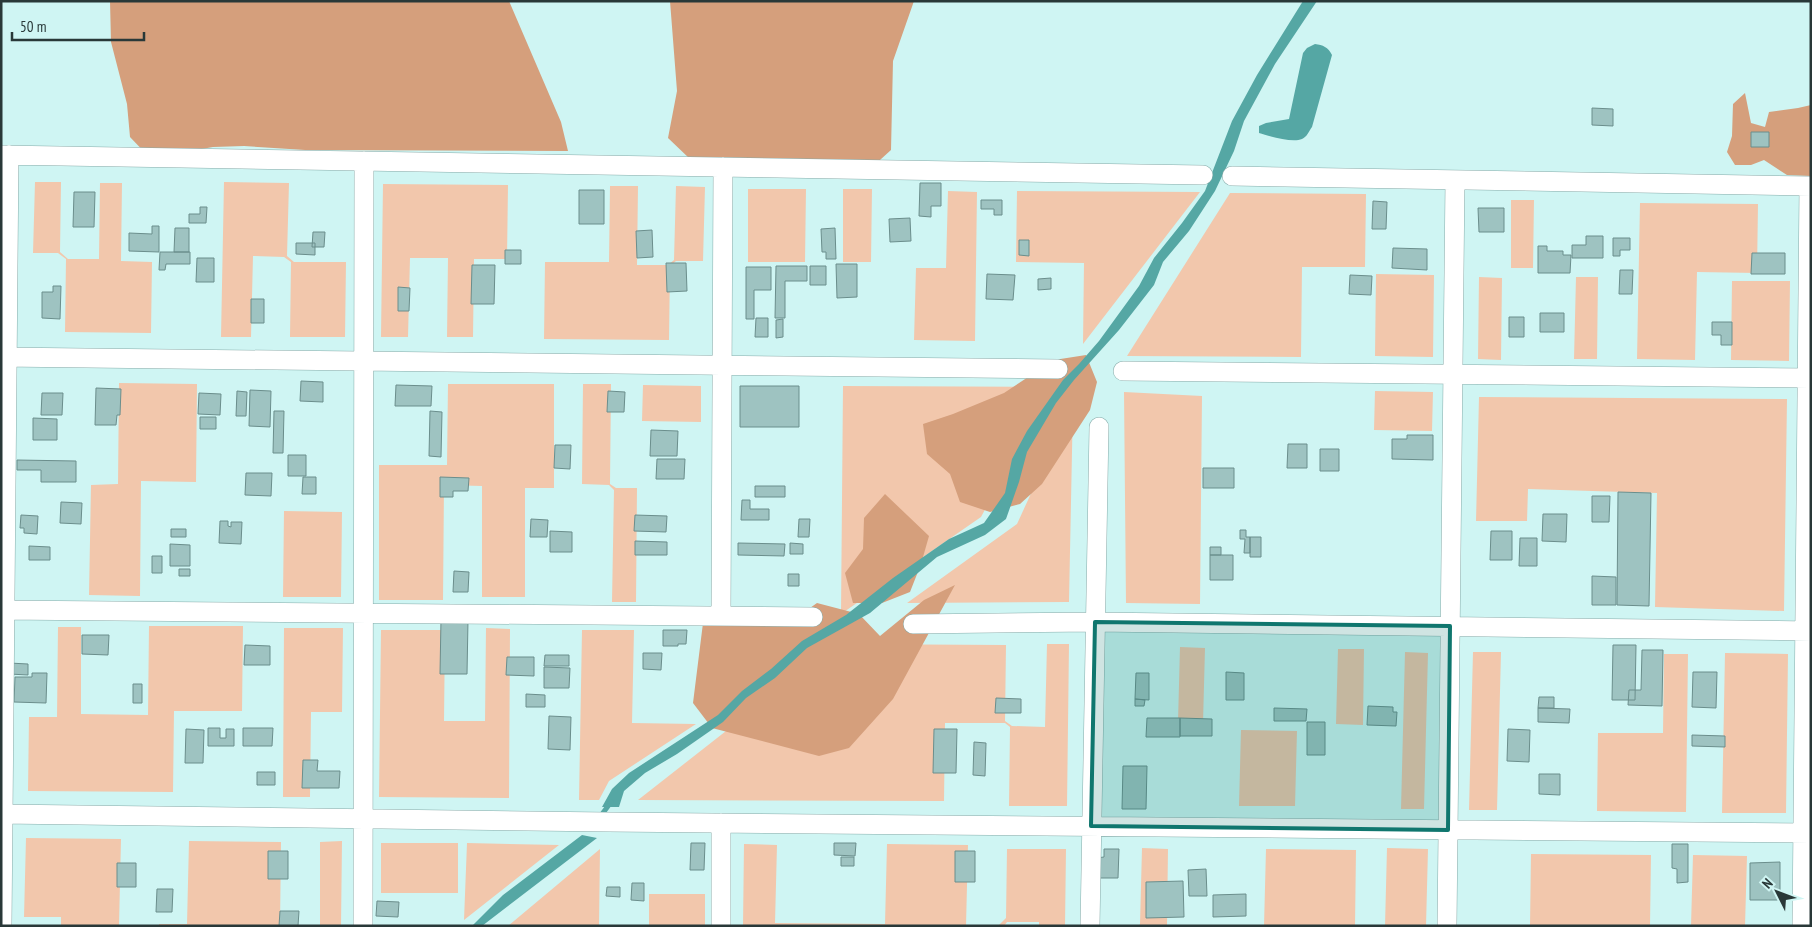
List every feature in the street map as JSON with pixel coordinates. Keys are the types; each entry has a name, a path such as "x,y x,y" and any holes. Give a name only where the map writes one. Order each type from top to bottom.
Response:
{"street":[{"path":"2,926 5,155 1203,175"},
{"path":"363,926 364,161"},
{"path":"720,616 723,167"},
{"path":"1232,176 1810,186 1807,833 1802,926"},
{"path":"1447,926 1456,180"},
{"path":"4,357 1058,369"},
{"path":"1123,371 1809,378"},
{"path":"1090,926 1099,427"},
{"path":"3,610 813,617"},
{"path":"913,624 1096,622 1808,631"},
{"path":"2,814 584,822 1807,833"},
{"path":"721,823 721,926"}],"highlighted area":[{"path":"1095,622 1450,626 1448,830 1091,826"}],"shaded area":[{"path":"110,1 509,1 561,122 568,151 305,150 244,146 213,147 150,158 130,137 127,104 111,42"},
{"path":"670,1 914,1 893,61 891,150 870,169 690,159 668,138 677,91"},
{"path":"1745,93 1751,123 1765,127 1769,112 1811,105 1811,176 1787,175 1764,160 1751,165 1735,165 1727,152 1732,136 1733,104"},
{"path":"35,182 61,182 60,252 68,259 99,259 100,183 122,183 121,261 152,262 151,333 65,332 66,259 58,253 33,253"},
{"path":"224,182 289,183 287,256 294,262 346,262 345,337 290,337 291,262 284,257 253,256 251,337 221,337"},
{"path":"383,184 508,185 507,259 474,259 473,337 447,337 448,258 410,258 408,337 381,337"},
{"path":"610,186 638,186 637,265 668,265 674,260 676,186 705,187 703,261 676,261 670,266 669,340 544,339 545,262 609,262"},
{"path":"748,189 806,189 805,262 748,262"},
{"path":"843,189 872,189 871,262 843,262"},
{"path":"948,191 977,192 975,341 914,340 916,268 946,268"},
{"path":"1017,191 1200,192 1083,344 1084,263 1016,262"},
{"path":"1230,193 1366,194 1365,267 1302,267 1301,357 1127,356"},
{"path":"1511,200 1534,200 1533,268 1511,268"},
{"path":"1640,203 1758,204 1757,273 1697,272 1695,360 1637,359"},
{"path":"1376,274 1434,275 1433,357 1375,356"},
{"path":"1479,277 1502,278 1501,360 1478,359"},
{"path":"1576,277 1598,277 1597,359 1574,359"},
{"path":"1732,281 1790,281 1789,361 1731,360"},
{"path":"1086,355 1097,382 1090,410 1042,484 1020,504 990,512 960,502 950,474 927,454 923,424 1004,393 1054,360"},
{"path":"119,383 197,384 196,482 141,481 140,596 89,595 91,485 118,484"},
{"path":"448,384 554,384 554,488 525,488 525,597 482,597 482,486 444,485 443,600 379,600 379,465 447,465"},
{"path":"583,384 611,384 610,484 616,488 637,488 636,602 612,602 614,490 609,485 582,484"},
{"path":"643,385 701,386 701,422 642,421"},
{"path":"843,386 1051,387 981,517 841,614"},
{"path":"1375,391 1433,392 1432,431 1374,430"},
{"path":"1124,392 1202,396 1200,604 1126,603"},
{"path":"1479,397 1787,399 1784,611 1655,607 1657,493 1528,489 1527,521 1476,521"},
{"path":"1073,402 1069,602 907,603 1017,524"},
{"path":"885,494 929,536 921,564 910,592 882,603 853,603 845,573 863,549 864,518"},
{"path":"284,511 342,512 341,597 283,597"},
{"path":"955,585 893,699 849,748 819,756 712,728 693,703 703,623 786,625 817,603 859,614 880,636 924,600"},
{"path":"149,626 243,626 242,711 174,711 173,792 28,791 29,717 57,717 58,627 81,627 81,714 148,715"},
{"path":"284,628 343,628 342,712 311,712 310,797 283,797"},
{"path":"486,628 510,629 509,798 379,797 381,630 445,630 444,721 485,721"},
{"path":"582,630 634,630 632,723 696,724 609,781 599,800 579,800"},
{"path":"837,644 1006,645 1005,721 1012,726 1045,727 1047,644 1069,644 1067,806 1009,806 1010,727 1005,723 945,723 944,801 638,800"},
{"path":"1180,647 1205,648 1203,723 1178,722"},
{"path":"1338,649 1364,649 1363,725 1336,724"},
{"path":"1405,652 1428,653 1424,809 1401,809"},
{"path":"1473,652 1501,652 1497,810 1469,810"},
{"path":"1725,653 1788,654 1786,813 1722,813"},
{"path":"1664,654 1688,654 1686,812 1597,811 1598,733 1663,733"},
{"path":"1241,730 1297,731 1295,806 1239,806"},
{"path":"26,838 121,839 119,926 61,926 61,917 24,917"},
{"path":"189,841 281,842 280,926 159,926 159,924 187,924"},
{"path":"342,841 341,926 320,926 320,842"},
{"path":"381,843 458,843 458,893 381,893"},
{"path":"467,843 559,845 464,920"},
{"path":"744,844 777,845 775,923 885,924 887,844 968,845 966,926 743,926"},
{"path":"1142,848 1168,849 1167,925 1139,926"},
{"path":"1387,848 1428,849 1426,926 1385,926"},
{"path":"600,849 599,926 508,926"},
{"path":"1007,849 1066,849 1065,926 1039,926 1039,922 1007,922 1004,926 998,926 1006,918"},
{"path":"1266,849 1356,850 1355,926 1264,926"},
{"path":"1531,854 1651,855 1650,926 1530,926"},
{"path":"1693,855 1747,856 1745,926 1691,926"},
{"path":"649,894 705,894 705,926 649,926"}],"water":[{"path":"1303,1 1317,1 1275,64 1244,121 1234,151 1215,191 1189,231 1163,262 1154,285 1119,330 1056,403 1027,452 1006,519 985,535 937,557 870,613 807,648 775,678 746,698 723,722 677,754 645,773 624,791 619,807 602,807 612,789 629,773 718,715 742,691 771,669 802,641 846,615 893,578 949,539 984,523 1005,493 1012,459 1027,431 1063,380 1099,341 1139,286 1154,258 1205,191 1232,121 1257,75"},
{"path":"1315,44 1325,47 1332,55 1312,127 1305,137 1298,140 1280,139 1259,133 1259,126 1289,119 1303,53 1307,48"},
{"path":"582,835 597,838 482,926 472,926 503,895"}],"building":[{"path":"1592,108 1613,109 1613,126 1592,125"},
{"path":"1751,132 1769,132 1769,147 1751,147"},
{"path":"920,183 941,183 941,206 931,206 931,217 919,216"},
{"path":"579,190 604,190 604,224 579,224"},
{"path":"74,192 95,192 94,227 73,227"},
{"path":"981,200 1002,200 1002,215 994,215 994,209 981,209"},
{"path":"1373,201 1387,202 1386,229 1372,229"},
{"path":"200,207 207,207 206,223 189,223 189,214 200,214"},
{"path":"1478,208 1504,208 1504,232 1479,232"},
{"path":"910,218 911,241 890,242 889,219"},
{"path":"152,226 159,226 159,252 129,251 129,233 152,234"},
{"path":"175,228 189,228 189,252 174,252"},
{"path":"835,228 836,259 826,259 826,252 822,252 821,229"},
{"path":"652,230 653,257 637,258 636,231"},
{"path":"313,232 325,232 324,247 312,247"},
{"path":"1586,236 1603,236 1603,258 1572,258 1572,245 1586,245"},
{"path":"1613,238 1630,238 1630,250 1620,250 1620,256 1613,256"},
{"path":"1019,240 1029,240 1029,256 1019,255"},
{"path":"296,243 315,243 315,255 296,254"},
{"path":"1538,246 1547,246 1547,251 1563,251 1563,255 1571,255 1570,273 1538,273"},
{"path":"1393,248 1427,249 1427,270 1392,268"},
{"path":"505,250 521,250 521,264 505,264"},
{"path":"160,252 190,252 190,264 166,264 165,270 159,270"},
{"path":"1752,253 1785,253 1785,274 1751,274"},
{"path":"197,258 214,258 214,282 196,282"},
{"path":"666,263 686,263 687,291 667,292"},
{"path":"836,264 857,264 857,297 837,298"},
{"path":"472,265 495,265 494,304 471,304"},
{"path":"776,266 807,266 807,281 785,281 785,318 775,318"},
{"path":"810,266 826,266 826,285 810,285"},
{"path":"746,267 771,267 771,290 754,290 754,319 746,319"},
{"path":"1620,270 1633,270 1632,294 1619,294"},
{"path":"987,274 1015,275 1013,300 986,299"},
{"path":"1350,275 1372,276 1371,295 1349,294"},
{"path":"1051,278 1051,289 1038,290 1038,279"},
{"path":"53,286 61,286 60,319 42,318 42,292 53,292"},
{"path":"398,287 410,288 409,311 398,311"},
{"path":"251,299 264,299 264,323 251,323"},
{"path":"1540,313 1564,313 1564,332 1540,332"},
{"path":"1509,317 1524,317 1524,337 1509,337"},
{"path":"756,318 768,318 768,337 755,337"},
{"path":"783,319 783,337 776,338 776,320"},
{"path":"1712,322 1732,322 1732,345 1721,345 1721,335 1712,335"},
{"path":"301,381 323,382 323,402 300,401"},
{"path":"396,385 432,386 431,406 395,406"},
{"path":"740,386 799,386 799,427 740,427"},
{"path":"96,388 121,389 120,415 117,415 116,425 95,425"},
{"path":"250,390 271,391 270,427 249,426"},
{"path":"237,391 247,392 246,416 236,416"},
{"path":"608,391 625,392 624,412 607,412"},
{"path":"42,393 63,393 62,415 41,415"},
{"path":"199,393 221,394 220,415 198,414"},
{"path":"274,411 284,411 283,453 273,453"},
{"path":"430,411 442,412 441,457 429,456"},
{"path":"200,417 216,417 216,429 200,429"},
{"path":"33,418 57,419 57,440 33,440"},
{"path":"651,430 678,431 677,456 650,456"},
{"path":"1407,435 1433,435 1433,460 1392,459 1392,439 1407,439"},
{"path":"1288,444 1307,444 1307,468 1287,468"},
{"path":"555,445 571,445 570,469 554,468"},
{"path":"1320,449 1339,449 1339,471 1320,471"},
{"path":"288,455 306,455 306,476 288,476"},
{"path":"657,459 685,459 684,479 656,479"},
{"path":"17,460 76,461 76,482 41,482 41,470 17,470"},
{"path":"1203,468 1234,468 1234,488 1203,488"},
{"path":"246,473 272,473 271,496 245,495"},
{"path":"303,477 316,477 316,494 302,494"},
{"path":"440,477 469,478 468,491 453,491 453,497 440,497"},
{"path":"755,486 785,486 785,497 755,497"},
{"path":"1618,492 1651,493 1649,606 1617,605"},
{"path":"1592,496 1610,496 1609,522 1592,522"},
{"path":"742,500 750,500 750,509 769,509 769,520 741,520"},
{"path":"61,502 82,503 81,524 60,523"},
{"path":"1543,514 1567,514 1566,542 1542,541"},
{"path":"21,515 38,516 37,534 24,533 24,528 20,528"},
{"path":"635,515 667,516 666,532 634,531"},
{"path":"531,519 548,520 547,537 530,537"},
{"path":"799,519 810,519 809,537 798,537"},
{"path":"220,521 228,521 228,526 231,527 231,522 242,522 241,544 219,543"},
{"path":"171,529 186,529 186,537 171,537"},
{"path":"1240,530 1246,530 1246,537 1250,537 1250,553 1244,553 1245,539 1240,539"},
{"path":"550,531 572,532 572,552 550,552"},
{"path":"1491,531 1512,531 1512,560 1490,560"},
{"path":"1250,537 1261,537 1261,557 1250,557"},
{"path":"1520,538 1537,538 1537,566 1519,566"},
{"path":"635,541 667,542 667,555 635,555"},
{"path":"738,543 785,544 784,556 738,555"},
{"path":"790,543 803,544 803,554 790,554"},
{"path":"170,544 190,545 190,566 170,566"},
{"path":"29,546 50,547 50,560 29,560"},
{"path":"1210,547 1221,547 1221,555 1210,555"},
{"path":"1210,555 1233,555 1233,580 1210,580"},
{"path":"152,556 162,556 162,573 152,573"},
{"path":"179,569 190,569 190,576 179,576"},
{"path":"454,571 469,572 468,592 453,592"},
{"path":"788,574 799,574 799,586 788,586"},
{"path":"1592,576 1616,577 1616,605 1592,605"},
{"path":"441,619 468,620 467,674 440,674"},
{"path":"663,630 687,630 686,644 663,646"},
{"path":"82,635 109,635 108,655 82,654"},
{"path":"245,645 270,646 270,665 244,665"},
{"path":"1613,645 1636,645 1635,700 1612,700"},
{"path":"1642,650 1663,650 1662,706 1628,705 1629,690 1641,690"},
{"path":"643,653 662,653 661,670 643,669"},
{"path":"545,655 569,655 569,666 544,666"},
{"path":"507,657 534,657 534,676 506,675"},
{"path":"9,663 28,664 28,675 9,674"},
{"path":"544,667 570,668 569,688 544,688"},
{"path":"1226,672 1244,673 1244,700 1226,700"},
{"path":"1693,672 1717,672 1716,708 1692,707"},
{"path":"32,673 47,673 46,703 14,702 15,677 32,677"},
{"path":"1136,673 1149,673 1149,700 1135,699"},
{"path":"133,684 142,684 142,703 133,703"},
{"path":"526,694 545,695 545,707 526,707"},
{"path":"1539,697 1554,697 1554,708 1538,708"},
{"path":"996,698 1021,699 1021,713 995,713"},
{"path":"1135,699 1145,700 1144,706 1135,706"},
{"path":"1368,706 1393,707 1393,712 1397,712 1396,726 1367,725"},
{"path":"1274,708 1307,709 1306,721 1274,721"},
{"path":"1538,708 1570,709 1569,723 1538,722"},
{"path":"549,716 571,717 570,750 548,749"},
{"path":"1147,718 1180,718 1180,737 1146,737"},
{"path":"1180,718 1212,719 1212,736 1180,736"},
{"path":"1307,722 1325,722 1325,755 1307,755"},
{"path":"208,728 220,728 220,738 226,738 226,729 234,729 234,746 208,746"},
{"path":"243,728 273,728 272,746 243,746"},
{"path":"186,729 204,730 203,763 185,763"},
{"path":"934,729 957,729 956,773 933,773"},
{"path":"1508,729 1530,730 1529,762 1507,761"},
{"path":"1692,735 1725,736 1725,747 1692,746"},
{"path":"974,742 986,743 985,776 973,775"},
{"path":"303,760 318,760 317,771 340,771 339,788 302,788"},
{"path":"1123,766 1147,766 1146,809 1122,809"},
{"path":"257,772 275,772 275,785 257,785"},
{"path":"1539,774 1560,774 1560,795 1539,794"},
{"path":"691,843 705,843 704,870 690,870"},
{"path":"834,843 856,843 855,856 834,855"},
{"path":"1672,844 1688,844 1688,882 1677,883 1677,869 1672,868"},
{"path":"1104,849 1119,849 1118,878 1096,878 1096,858 1104,857"},
{"path":"268,851 288,851 288,879 268,879"},
{"path":"955,851 975,851 975,882 955,882"},
{"path":"841,857 854,857 854,866 841,866"},
{"path":"1780,862 1780,900 1750,900 1750,863"},
{"path":"117,863 136,863 136,887 117,887"},
{"path":"1206,869 1207,896 1189,896 1188,870"},
{"path":"1183,881 1184,917 1146,918 1146,882"},
{"path":"632,883 644,883 644,901 631,900"},
{"path":"607,887 620,887 620,897 606,896"},
{"path":"157,889 173,889 172,912 156,912"},
{"path":"1246,894 1246,916 1213,917 1213,895"},
{"path":"377,901 399,902 398,917 376,916"},
{"path":"280,911 299,911 298,926 279,926"}],"waterway":[{"path":"600,817 611,802"}]}
